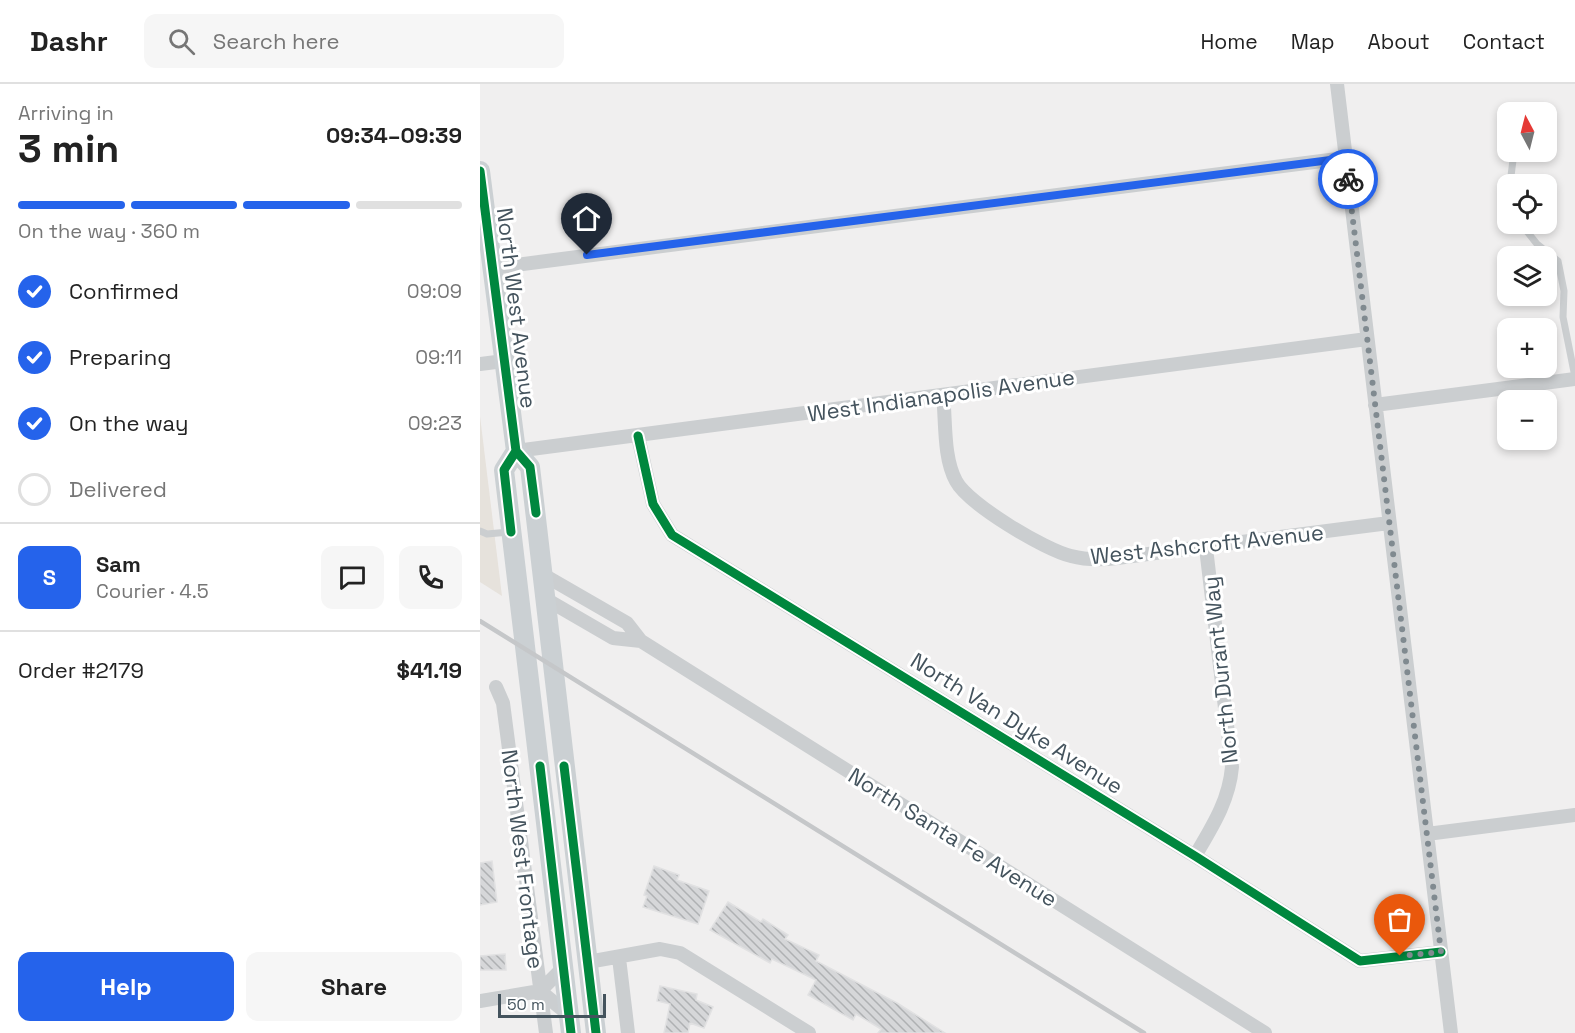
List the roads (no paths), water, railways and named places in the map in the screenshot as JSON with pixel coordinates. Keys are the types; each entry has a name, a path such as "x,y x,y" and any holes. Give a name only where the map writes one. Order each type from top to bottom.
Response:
{"main road":[{"name":"North West Avenue","path":"480,176 516,451 530,467 597,1033"},
{"path":"516,451 504,471 570,1024"},
{"path":"511,532 525,544 534,588 544,598"},
{"path":"564,966 588,962"}],"street":[{"path":"1336,84 1451,1033"},
{"path":"492,268 1346,158"},
{"name":"West Indianapolis Avenue","path":"516,451 1367,339"},
{"path":"480,364 504,361"},
{"path":"1375,405 1575,378"},
{"name":"West Ashcroft Avenue","path":"943,395 950,465 961,490 975,503 1051,549 1072,556 1101,559 1206,548 1389,523"},
{"name":"North Van Dyke Avenue","path":"638,436 652,504 672,535 1195,855 1360,961 1441,952"},
{"name":"North Durant Way","path":"1195,855 1223,808 1228,794 1232,767 1206,548"},
{"name":"North Santa Fe Avenue","path":"542,574 627,623 642,641 1265,1033"},
{"name":"North Santa Fe Avenue","path":"544,598 613,638 642,641"},
{"name":"North West Frontage","path":"496,687 503,703 546,1033"},
{"path":"1427,834 1575,815"},
{"path":"588,962 660,949 680,953 809,1033"},
{"path":"619,958 628,1033"},
{"path":"480,1001 540,991 564,966"},
{"path":"540,991 570,1024"}],"lane":[{"path":"1529,234 1537,244 1558,261 1564,291 1563,317 1575,378"},
{"path":"480,531 487,534 511,532"}],"railway":[{"path":"480,621 1144,1033"}]}
